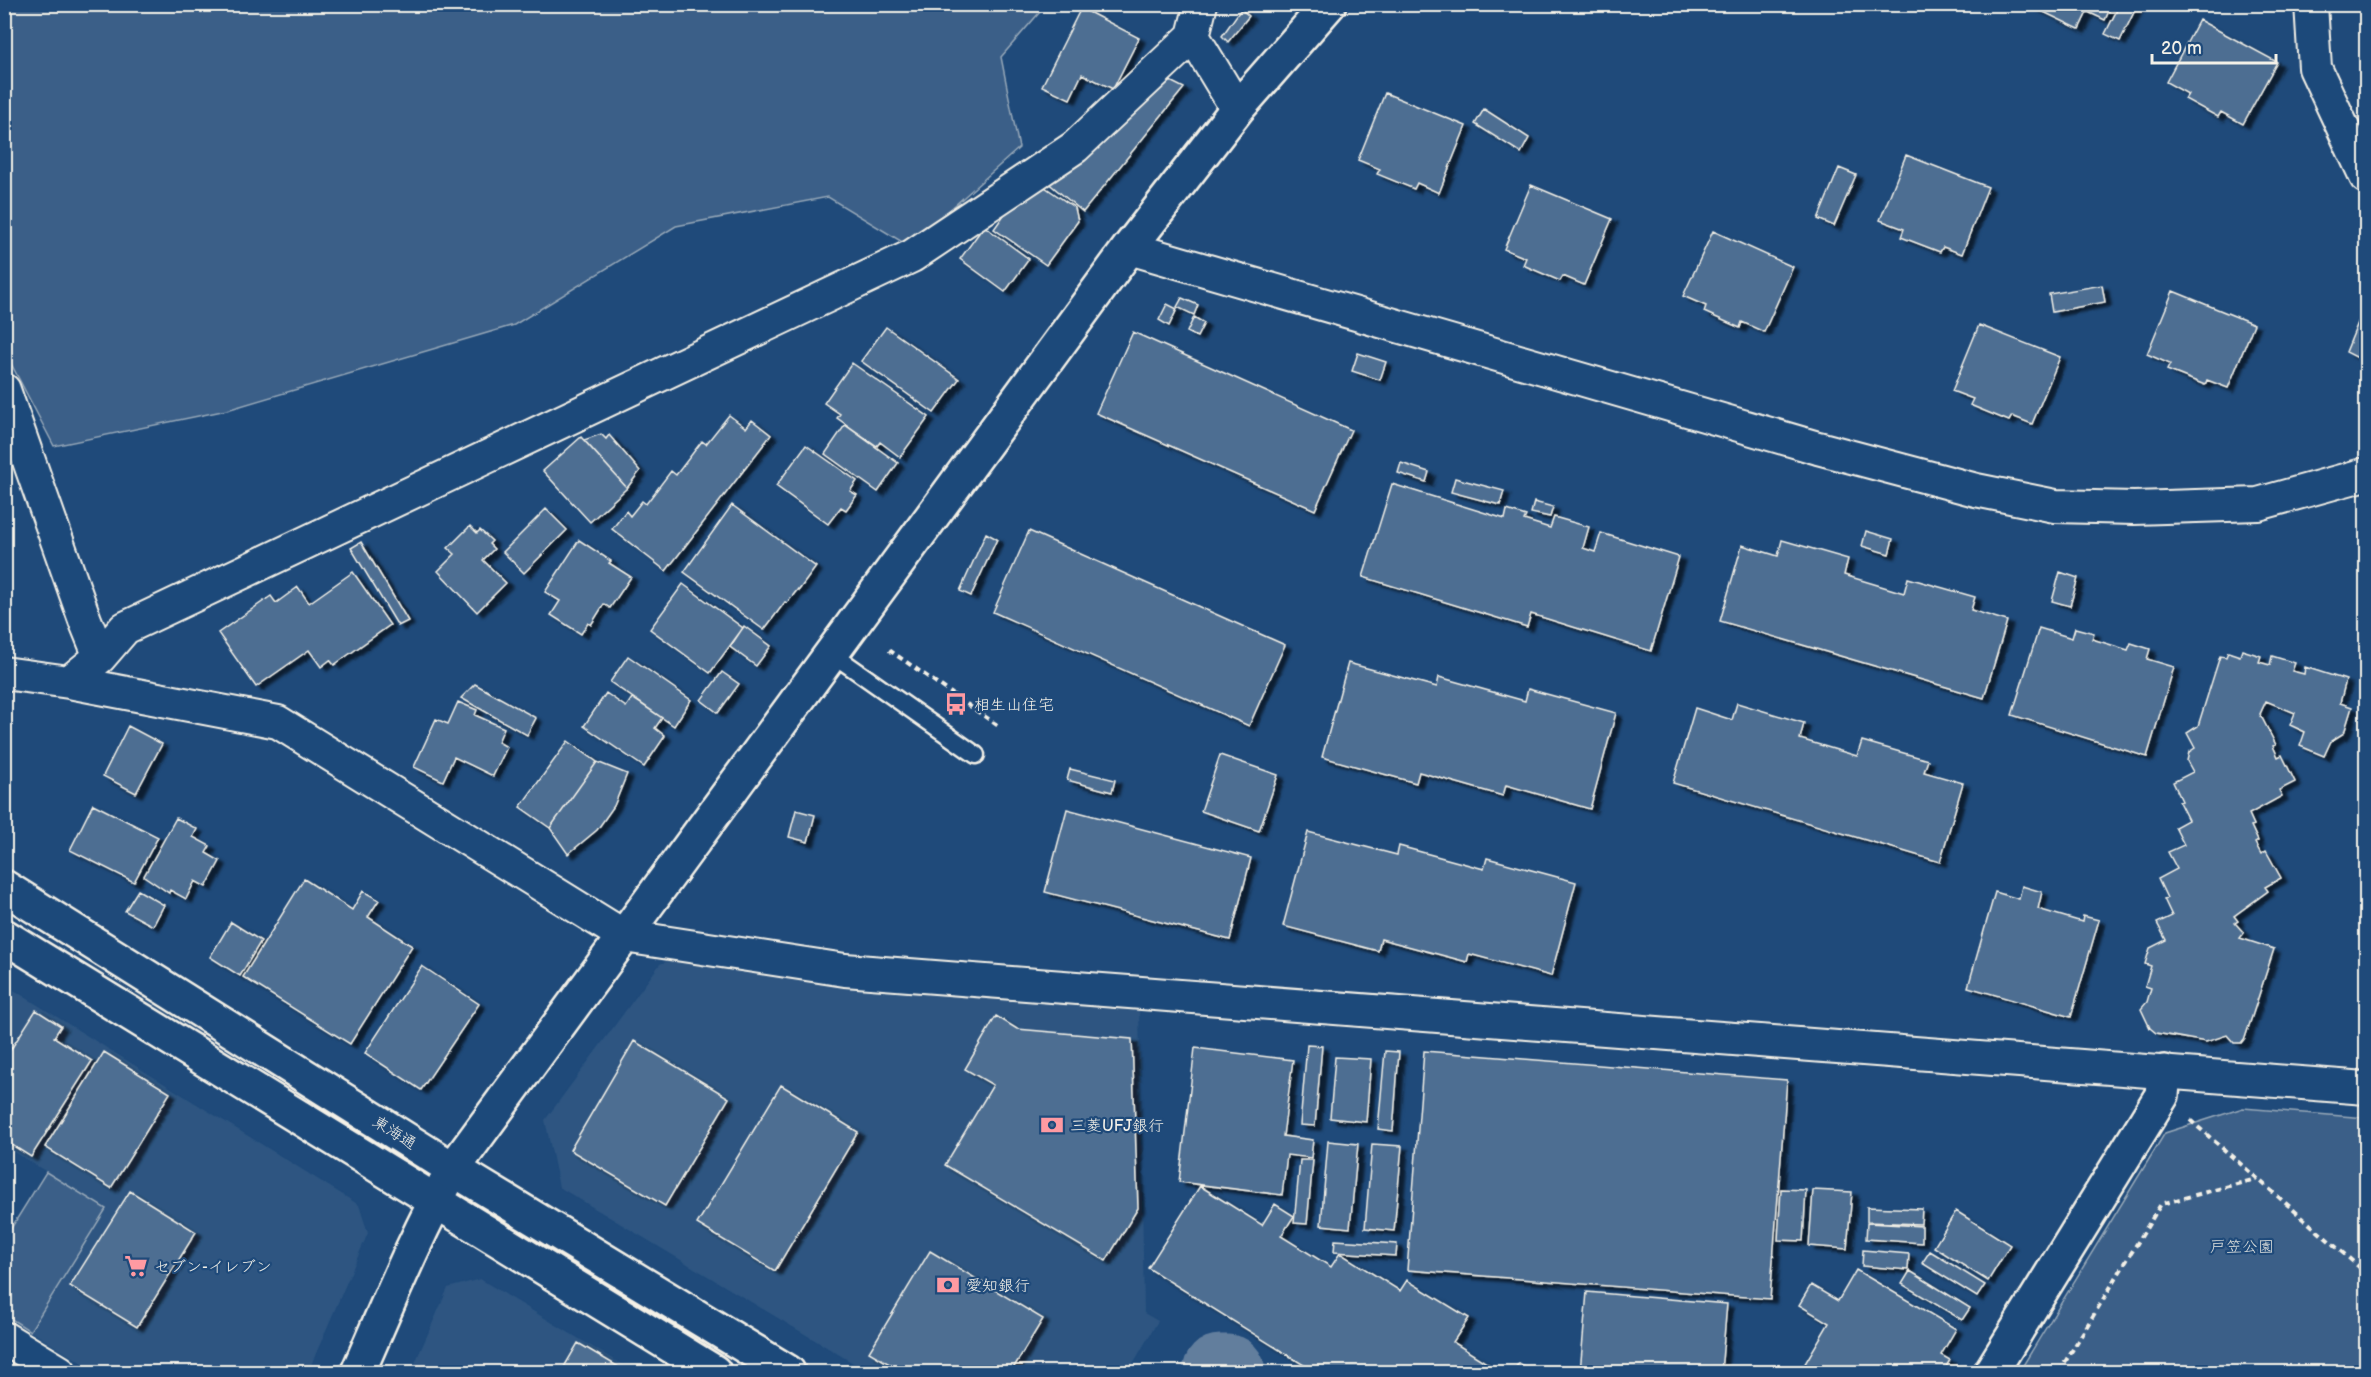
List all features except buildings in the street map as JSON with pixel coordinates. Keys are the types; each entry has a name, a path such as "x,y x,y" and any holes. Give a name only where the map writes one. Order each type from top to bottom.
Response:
{"street":[{"path":"69,682 100,657 125,628 912,256 1075,147 1193,36 1201,4"},
{"path":"358,1372 435,1201 453,1169 1129,248 1237,109 1329,4"},
{"path":"2311,4 2315,69 2367,177"},
{"path":"1193,36 1237,109"},
{"path":"1129,248 1818,448 1976,490 2055,506 2134,508 2258,504 2367,474"},
{"path":"4,390 85,621 100,657"},
{"path":"4,673 69,682 278,722 624,936 856,971 2163,1083 2367,1088"},
{"name":"東海通","path":"4,887 453,1169 788,1372"},
{"path":"4,936 714,1372"},
{"path":"1991,1372 2163,1083"},
{"path":"4,1338 60,1372"}],"lane":[{"path":"831,653 976,755"}],"path":[{"path":"889,650 1000,727"},
{"path":"2163,1083 2256,1179 2367,1273"},
{"path":"2059,1372 2161,1204 2256,1179"}],"shaded area":[{"path":"683,956 1139,1005 1144,1313 1158,1321 1128,1372 868,1372 559,1187 545,1120 660,964"},
{"path":"4,984 359,1205 368,1233 308,1372 97,1372 30,1331 106,1209 5,1146"},
{"path":"480,1279 634,1372 411,1372 448,1288"}],"green space":[{"path":"4,5 1046,5 1001,57 1019,148 909,246 828,197 676,226 514,325 227,410 54,446 6,354"},
{"name":"戸笠公園","path":"2243,1108 2366,1118 2366,1372 2019,1372 2165,1133"},
{"path":"46,1172 106,1209 30,1331 5,1315 5,1238"}],"waterway":[{"path":"1220,1372 1228,1372"}],"place":[{"name":"相生山住宅","path":"956,704"},
{"name":"三菱UFJ銀行","path":"1052,1125"},
{"name":"セブン-イレブン","path":"136,1266"},
{"name":"愛知銀行","path":"948,1285"}]}
